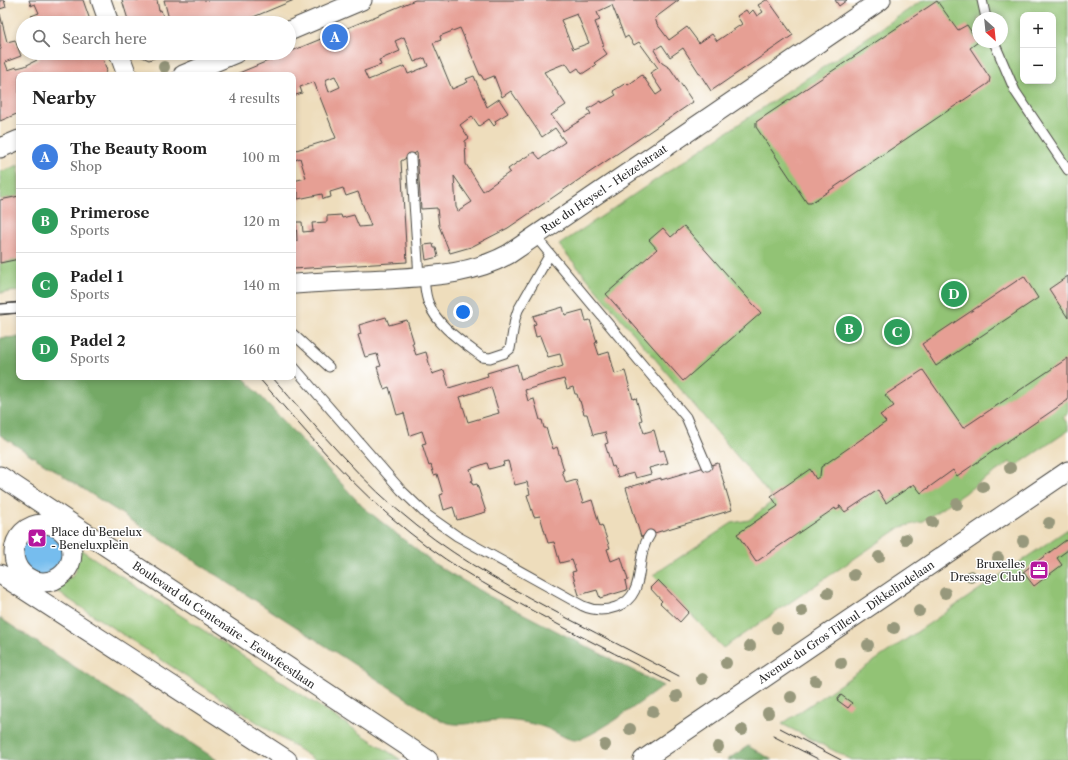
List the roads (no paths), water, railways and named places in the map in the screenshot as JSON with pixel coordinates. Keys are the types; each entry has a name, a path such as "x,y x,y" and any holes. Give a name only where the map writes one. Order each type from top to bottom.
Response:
{"street":[{"path":"101,0 107,16"},
{"path":"296,28 362,0"},
{"name":"Rue du Heysel - Heizelstraat","path":"296,284 422,277 455,273 489,264 509,254 881,0"},
{"path":"122,60 126,72"},
{"path":"190,72 219,60"},
{"path":"0,148 16,141"},
{"name":"Avenue du Gros Tilleul - Dikkelindelaan","path":"643,760 1068,471"},
{"name":"Boulevard du Centenaire - Eeuwfeestlaan","path":"0,476 428,760"},
{"path":"42,524 60,526 70,543 72,552 71,561 67,569 62,576 54,580 45,582 25,580 15,560 15,546 18,537 25,530 33,526 42,524"},
{"path":"0,574 287,760"}],"lane":[{"path":"982,0 985,12"},
{"path":"997,48 1015,91 1068,170"},
{"path":"411,158 422,277 427,300 441,324 482,357 487,358 505,353 510,349 518,310 550,254"},
{"path":"535,236 686,417 708,466"},
{"path":"0,309 16,308"},
{"path":"296,337 329,367"},
{"path":"296,369 401,490 427,515 457,536 583,606 597,610 613,608 624,603 633,596 637,589 642,550 650,534"}],"water":[{"path":"42,529 51,531 59,536 64,544 66,553 64,562 59,570 51,575 42,577 33,575 25,570 20,562 18,553 20,544 25,536 33,531"}],"tram line":[{"path":"0,304 16,302"},
{"path":"0,315 16,313"},
{"path":"261,380 349,478 389,515 427,546 445,559 501,593 559,625 670,682"},
{"path":"275,380 359,474 417,526 453,552 510,587 679,676"},
{"path":"780,728 841,760"},
{"path":"773,736 820,760"}],"place":[{"name":"The Beauty Room","path":"335,37"},
{"name":"Padel 2","path":"954,294"},
{"name":"Primerose","path":"849,329"},
{"name":"Padel 1","path":"897,332"},
{"name":"Place du Benelux - Beneluxplein","path":"37,538"},
{"name":"Bruxelles Dressage Club","path":"1039,570"}]}
